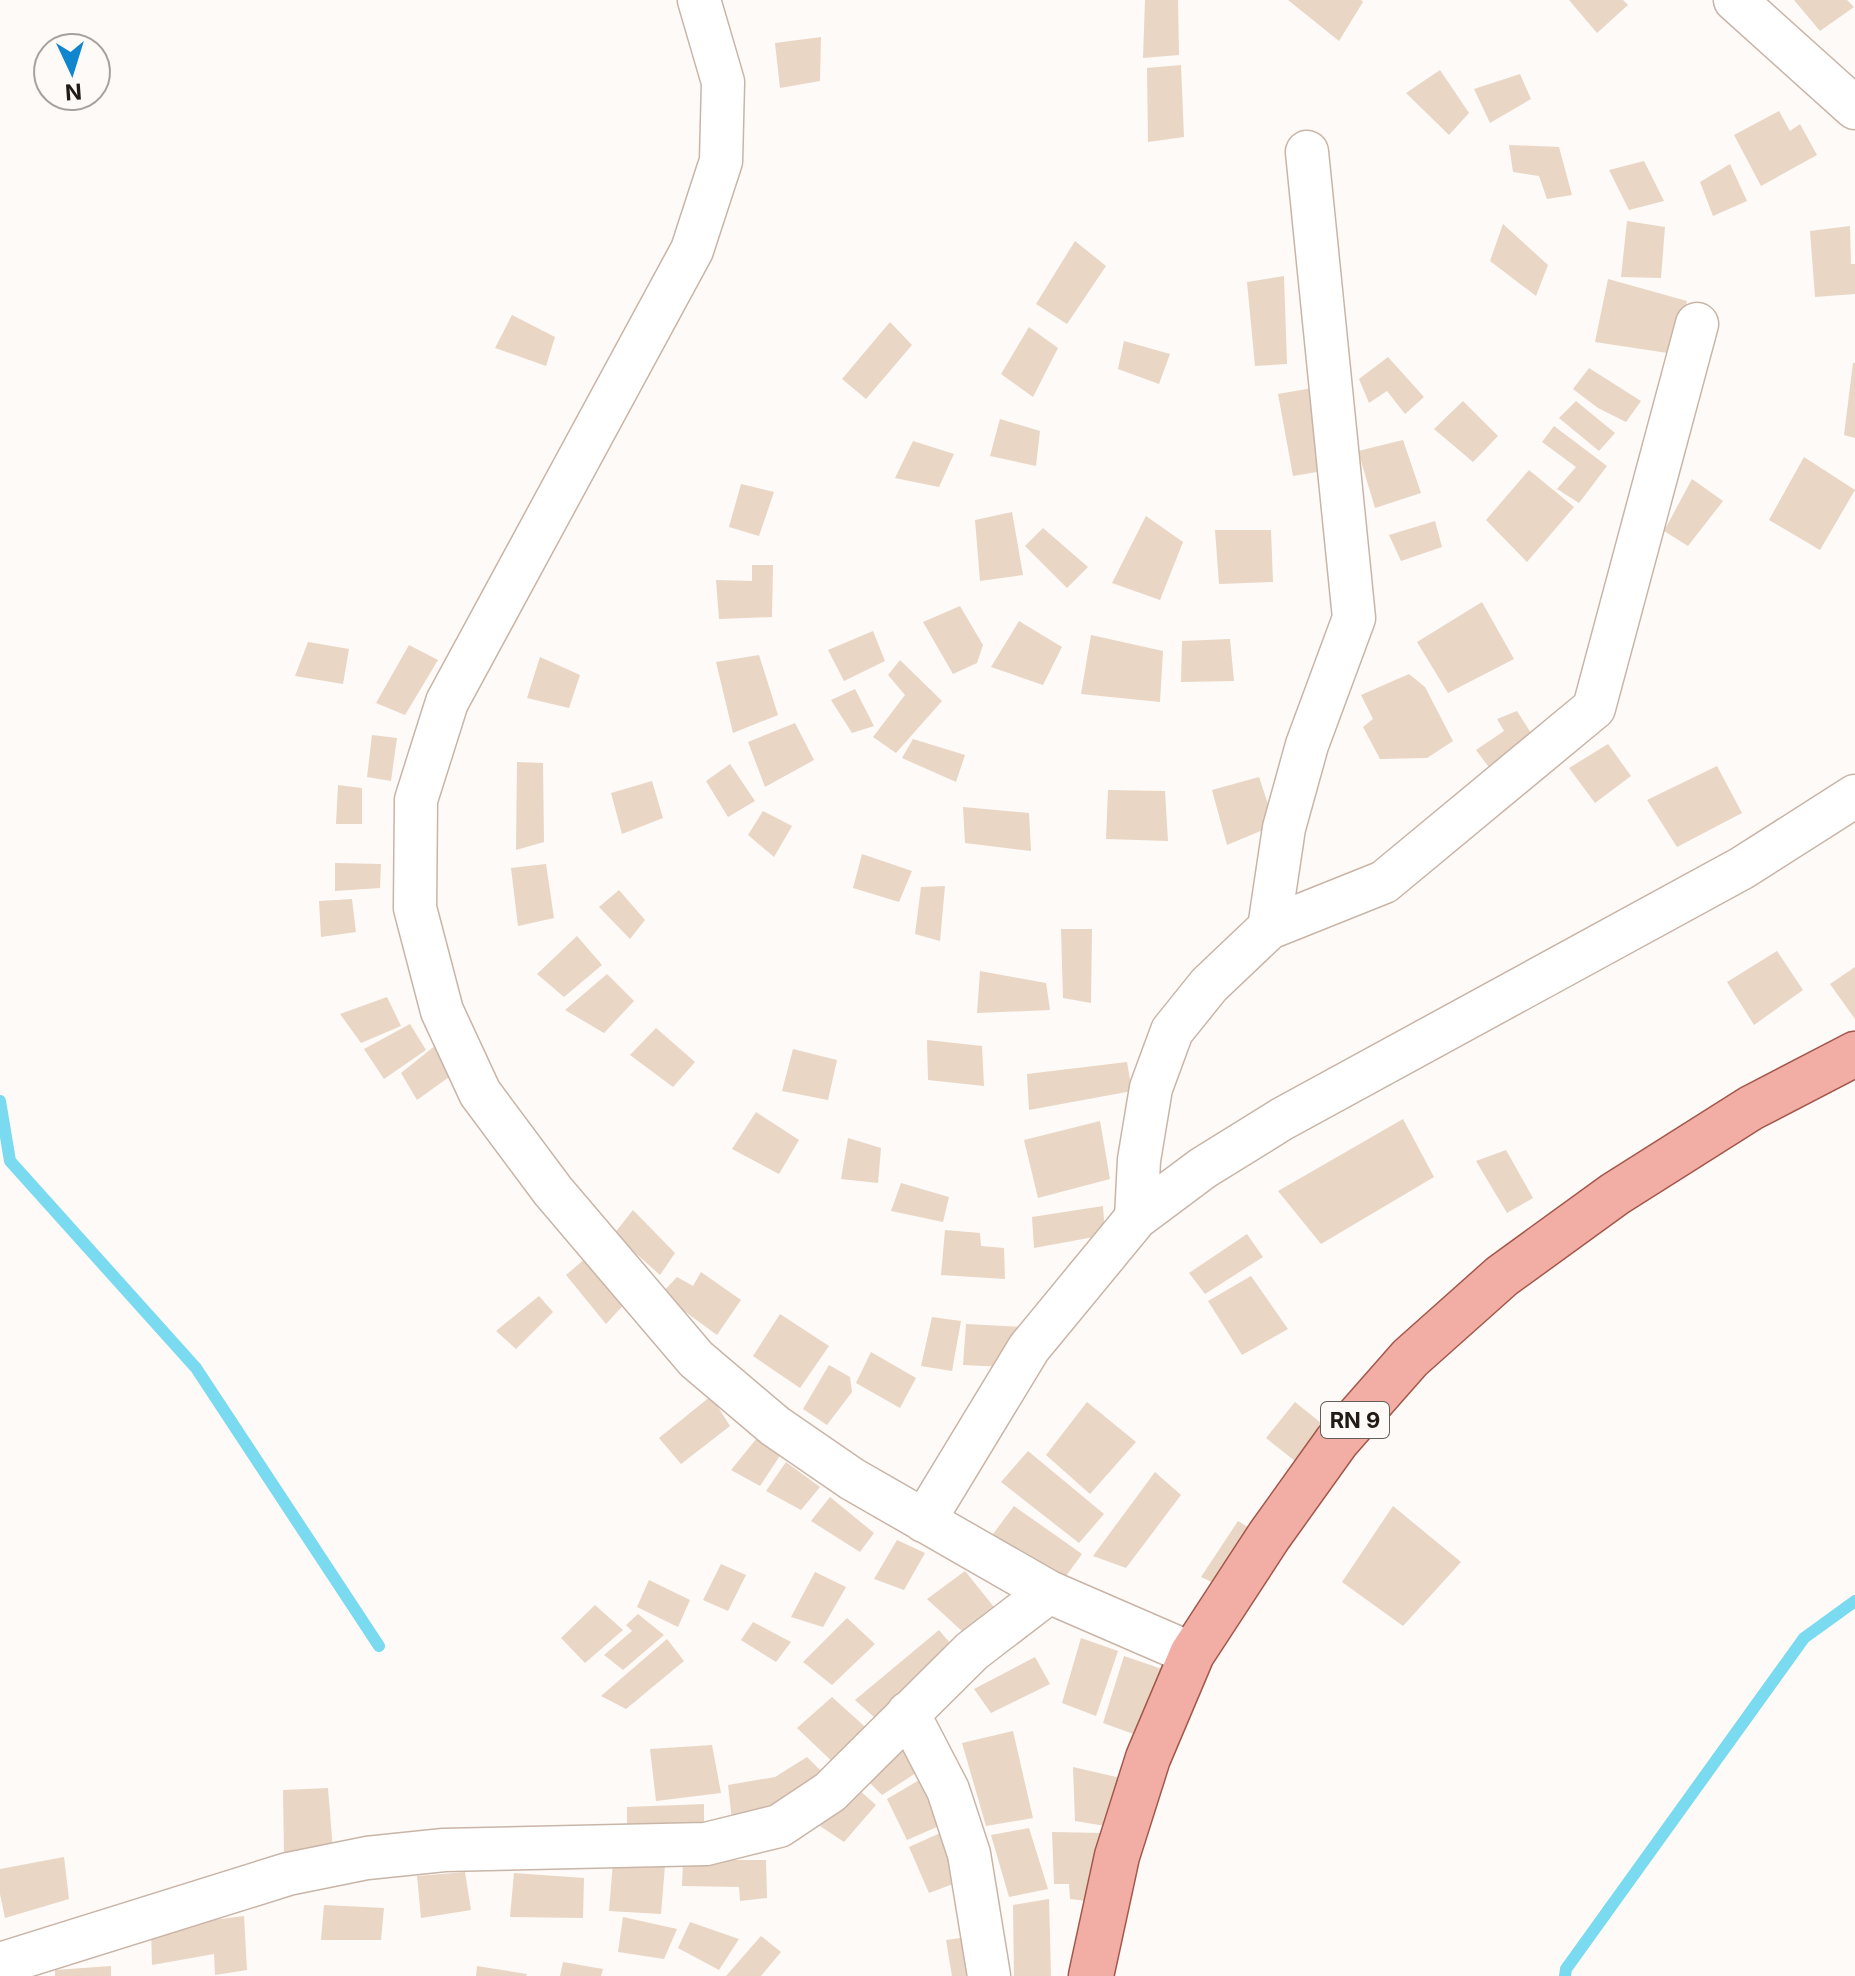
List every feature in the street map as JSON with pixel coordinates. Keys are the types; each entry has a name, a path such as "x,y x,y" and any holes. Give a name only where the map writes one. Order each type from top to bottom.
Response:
{"main road":[{"name":"RN 9","path":"1091,1976 1117,1856 1130,1814 1148,1758 1192,1654 1269,1536 1337,1441 1410,1358 1502,1276 1615,1194 1751,1108 1855,1054"}],"street":[{"path":"699,0 723,82 721,161 692,250 447,702 416,800 415,908 442,1011 480,1093 553,1191 696,1359 775,1426 852,1479 1049,1592 1192,1654"},
{"path":"1735,0 1855,108"},
{"path":"1269,928 1284,828 1307,745 1354,618 1307,152"},
{"path":"1136,1218 1139,1160 1151,1088 1172,1031 1209,985 1269,928 1384,882 1594,708 1697,324"},
{"path":"924,1521 1029,1348 1136,1218 1203,1168 1282,1119 1742,868 1855,796"},
{"path":"0,1964 288,1874 367,1858 444,1850 706,1844 779,1826 830,1792 972,1651 1049,1592"},
{"path":"908,1713 948,1790 969,1854 989,1976"}],"building":[{"path":"1145,0 1178,0 1179,55 1143,58"},
{"path":"1288,0 1361,0 1363,2 1339,41"},
{"path":"1569,0 1623,0 1628,5 1597,33"},
{"path":"1794,0 1847,0 1854,7 1820,31"},
{"path":"821,37 820,81 780,88 775,43"},
{"path":"1181,65 1184,137 1148,142 1147,68"},
{"path":"1440,70 1469,113 1449,135 1406,93"},
{"path":"1520,74 1531,99 1490,123 1474,89"},
{"path":"1779,111 1790,131 1800,124 1817,155 1761,186 1734,135"},
{"path":"1509,145 1559,147 1572,195 1547,199 1539,176 1513,172"},
{"path":"1644,161 1664,201 1629,210 1609,170"},
{"path":"1730,164 1747,201 1713,216 1700,182"},
{"path":"1627,221 1665,227 1661,278 1621,277"},
{"path":"1503,224 1548,265 1536,296 1490,261"},
{"path":"1850,226 1855,294 1815,297 1810,231"},
{"path":"1075,241 1106,266 1067,324 1036,304"},
{"path":"1284,276 1287,364 1255,366 1247,282"},
{"path":"1608,279 1687,301 1674,354 1595,342"},
{"path":"512,315 555,337 546,366 495,348"},
{"path":"890,322 912,345 866,399 842,379"},
{"path":"1029,327 1058,348 1033,397 1001,374"},
{"path":"1124,341 1170,354 1159,384 1118,369"},
{"path":"1388,357 1424,397 1405,414 1387,391 1369,403 1359,379"},
{"path":"1855,363 1855,438 1844,435"},
{"path":"1589,368 1641,401 1626,422 1598,408 1573,389"},
{"path":"1318,387 1329,470 1293,476 1278,394"},
{"path":"1463,401 1498,436 1473,462 1434,429"},
{"path":"1576,401 1615,433 1599,451 1559,418"},
{"path":"1000,419 1040,431 1036,466 990,456"},
{"path":"1554,426 1607,466 1579,503 1557,489 1576,467 1542,442"},
{"path":"1403,440 1421,493 1375,508 1358,451"},
{"path":"913,441 954,454 939,487 895,478"},
{"path":"1804,457 1855,490 1820,550 1769,520"},
{"path":"1529,470 1574,507 1527,562 1486,520"},
{"path":"1692,479 1723,501 1688,546 1664,531"},
{"path":"741,484 774,492 759,536 729,527"},
{"path":"1012,512 1023,575 980,581 975,520"},
{"path":"1146,516 1183,542 1160,600 1112,583"},
{"path":"1435,521 1442,547 1401,561 1389,535"},
{"path":"1043,528 1088,567 1067,588 1025,546"},
{"path":"1215,530 1271,530 1273,582 1219,584"},
{"path":"752,565 773,565 772,617 719,619 716,580 752,581"},
{"path":"1482,602 1514,659 1448,693 1417,642"},
{"path":"960,606 983,645 977,663 953,674 923,622"},
{"path":"1019,621 1062,647 1043,685 991,667"},
{"path":"873,631 885,661 844,681 828,650"},
{"path":"1091,635 1163,651 1160,702 1081,694"},
{"path":"1230,639 1234,681 1181,682 1182,641"},
{"path":"308,642 349,649 343,684 295,676"},
{"path":"409,645 438,660 405,715 376,703"},
{"path":"759,655 778,715 733,733 716,662"},
{"path":"540,657 580,675 569,708 527,698"},
{"path":"900,660 942,701 896,753 873,737 905,695 888,675"},
{"path":"1409,674 1425,687 1453,741 1427,758 1380,759 1363,727 1373,719 1361,695"},
{"path":"855,689 874,726 852,733 831,700"},
{"path":"1517,711 1536,741 1491,770 1476,750 1504,731 1497,719"},
{"path":"795,723 814,760 765,787 748,742"},
{"path":"372,735 397,738 391,781 367,777"},
{"path":"913,739 965,755 956,782 902,758"},
{"path":"1608,744 1631,776 1595,803 1569,768"},
{"path":"517,762 543,763 544,842 516,850"},
{"path":"730,764 755,801 728,817 706,781"},
{"path":"1717,766 1742,813 1677,847 1647,800"},
{"path":"1259,777 1275,825 1227,845 1212,790"},
{"path":"652,781 663,818 622,834 611,793"},
{"path":"338,785 362,788 362,824 336,824"},
{"path":"1108,790 1165,791 1168,841 1106,839"},
{"path":"963,807 1029,813 1031,851 965,843"},
{"path":"763,811 792,826 774,857 748,835"},
{"path":"862,854 912,871 899,902 853,888"},
{"path":"335,863 381,864 380,888 335,891"},
{"path":"546,864 554,918 518,926 511,868"},
{"path":"945,886 940,941 915,934 921,887"},
{"path":"619,890 645,920 630,939 599,907"},
{"path":"352,899 356,932 321,937 319,901"},
{"path":"1061,929 1092,929 1091,1003 1063,998"},
{"path":"577,936 602,965 564,997 537,974"},
{"path":"1777,951 1803,990 1754,1025 1727,982"},
{"path":"1855,967 1855,1019 1830,984"},
{"path":"980,971 1046,983 1050,1010 977,1013"},
{"path":"607,974 634,1001 604,1033 565,1010"},
{"path":"387,997 401,1026 361,1043 340,1014"},
{"path":"410,1024 426,1050 384,1079 364,1049"},
{"path":"656,1028 695,1062 673,1087 630,1055"},
{"path":"927,1040 982,1046 984,1086 928,1080"},
{"path":"436,1045 456,1072 417,1100 401,1073"},
{"path":"793,1049 837,1060 828,1100 782,1091"},
{"path":"1127,1062 1132,1091 1029,1110 1027,1074"},
{"path":"756,1112 799,1140 779,1174 732,1149"},
{"path":"1403,1119 1434,1177 1321,1244 1278,1191"},
{"path":"1100,1121 1110,1179 1038,1198 1024,1140"},
{"path":"848,1138 881,1148 878,1183 841,1179"},
{"path":"1506,1150 1533,1198 1507,1213 1476,1161"},
{"path":"901,1183 949,1197 943,1222 891,1211"},
{"path":"1103,1206 1105,1235 1034,1248 1032,1217"},
{"path":"633,1210 675,1253 660,1275 614,1234"},
{"path":"945,1230 980,1233 981,1246 1004,1248 1005,1279 941,1275"},
{"path":"1247,1234 1263,1257 1205,1294 1189,1273"},
{"path":"587,1257 628,1300 606,1324 566,1275"},
{"path":"701,1272 741,1300 717,1335 661,1294 677,1277 693,1286"},
{"path":"1251,1276 1288,1329 1242,1355 1208,1301"},
{"path":"539,1296 553,1312 516,1349 496,1331"},
{"path":"780,1314 829,1346 800,1388 753,1356"},
{"path":"932,1317 961,1321 952,1371 921,1366"},
{"path":"966,1324 1025,1327 1005,1367 963,1365"},
{"path":"871,1352 916,1378 900,1408 856,1383"},
{"path":"829,1365 850,1377 852,1392 827,1425 803,1409"},
{"path":"711,1396 730,1426 681,1464 659,1438"},
{"path":"1087,1402 1136,1442 1090,1494 1046,1455"},
{"path":"1295,1402 1331,1431 1300,1465 1266,1438"},
{"path":"757,1438 781,1454 760,1486 731,1470"},
{"path":"1028,1451 1104,1514 1079,1543 1001,1482"},
{"path":"786,1462 820,1487 801,1510 766,1491"},
{"path":"1155,1472 1181,1495 1126,1568 1093,1556"},
{"path":"830,1497 874,1533 860,1552 811,1521"},
{"path":"1014,1506 1082,1554 1058,1587 990,1538"},
{"path":"1393,1506 1461,1562 1403,1626 1342,1582"},
{"path":"1238,1521 1262,1536 1226,1589 1201,1577"},
{"path":"897,1540 925,1553 904,1590 874,1579"},
{"path":"721,1564 746,1575 728,1611 703,1600"},
{"path":"965,1571 994,1607 964,1633 927,1599"},
{"path":"815,1572 846,1587 823,1627 791,1617"},
{"path":"649,1580 690,1600 678,1627 637,1607"},
{"path":"595,1605 623,1630 585,1663 561,1638"},
{"path":"638,1614 664,1635 623,1670 604,1655 632,1631 626,1625"},
{"path":"847,1618 875,1644 832,1685 803,1662"},
{"path":"753,1622 791,1642 776,1662 741,1640"},
{"path":"939,1630 960,1655 884,1726 855,1700"},
{"path":"1081,1638 1118,1651 1096,1716 1062,1703"},
{"path":"667,1639 684,1661 626,1709 601,1696"},
{"path":"1124,1656 1165,1670 1139,1736 1103,1723"},
{"path":"1035,1657 1050,1684 991,1713 974,1689"},
{"path":"832,1697 873,1734 840,1769 797,1728"},
{"path":"1013,1731 1033,1818 986,1826 962,1743"},
{"path":"712,1745 721,1793 656,1801 650,1749"},
{"path":"902,1745 919,1771 882,1795 862,1775"},
{"path":"807,1757 831,1781 733,1829 728,1785 775,1777"},
{"path":"1073,1767 1125,1779 1112,1827 1075,1821"},
{"path":"921,1779 946,1823 907,1840 887,1799"},
{"path":"328,1788 333,1850 284,1856 283,1790"},
{"path":"858,1789 876,1805 844,1842 820,1826"},
{"path":"704,1804 704,1831 627,1837 627,1807"},
{"path":"1029,1828 1048,1889 1009,1897 991,1835"},
{"path":"947,1830 961,1881 929,1893 909,1847"},
{"path":"1052,1832 1103,1833 1094,1902 1070,1899 1069,1884 1054,1884"},
{"path":"64,1857 69,1899 5,1918 0,1894 0,1869"},
{"path":"683,1860 766,1860 767,1898 740,1901 739,1887 682,1886"},
{"path":"613,1862 665,1865 661,1914 609,1911"},
{"path":"465,1872 471,1910 421,1918 417,1876"},
{"path":"514,1873 584,1878 583,1918 510,1917"},
{"path":"1049,1899 1051,1976 1014,1976 1013,1905"},
{"path":"324,1905 384,1908 381,1940 321,1940"},
{"path":"244,1916 247,1970 215,1975 214,1954 152,1965 151,1928"},
{"path":"623,1917 677,1929 664,1959 618,1952"},
{"path":"690,1922 739,1939 719,1970 678,1948"},
{"path":"761,1936 781,1952 761,1976 726,1976"},
{"path":"975,1936 982,1976 952,1976 946,1940"},
{"path":"563,1962 603,1969 601,1976 560,1976"},
{"path":"111,1966 111,1976 55,1976 55,1970"},
{"path":"477,1966 527,1974 476,1976"}],"waterway":[{"path":"0,1101 10,1161 196,1368 379,1646"},
{"path":"1565,1976 1566,1969 1804,1638 1855,1601"}]}
